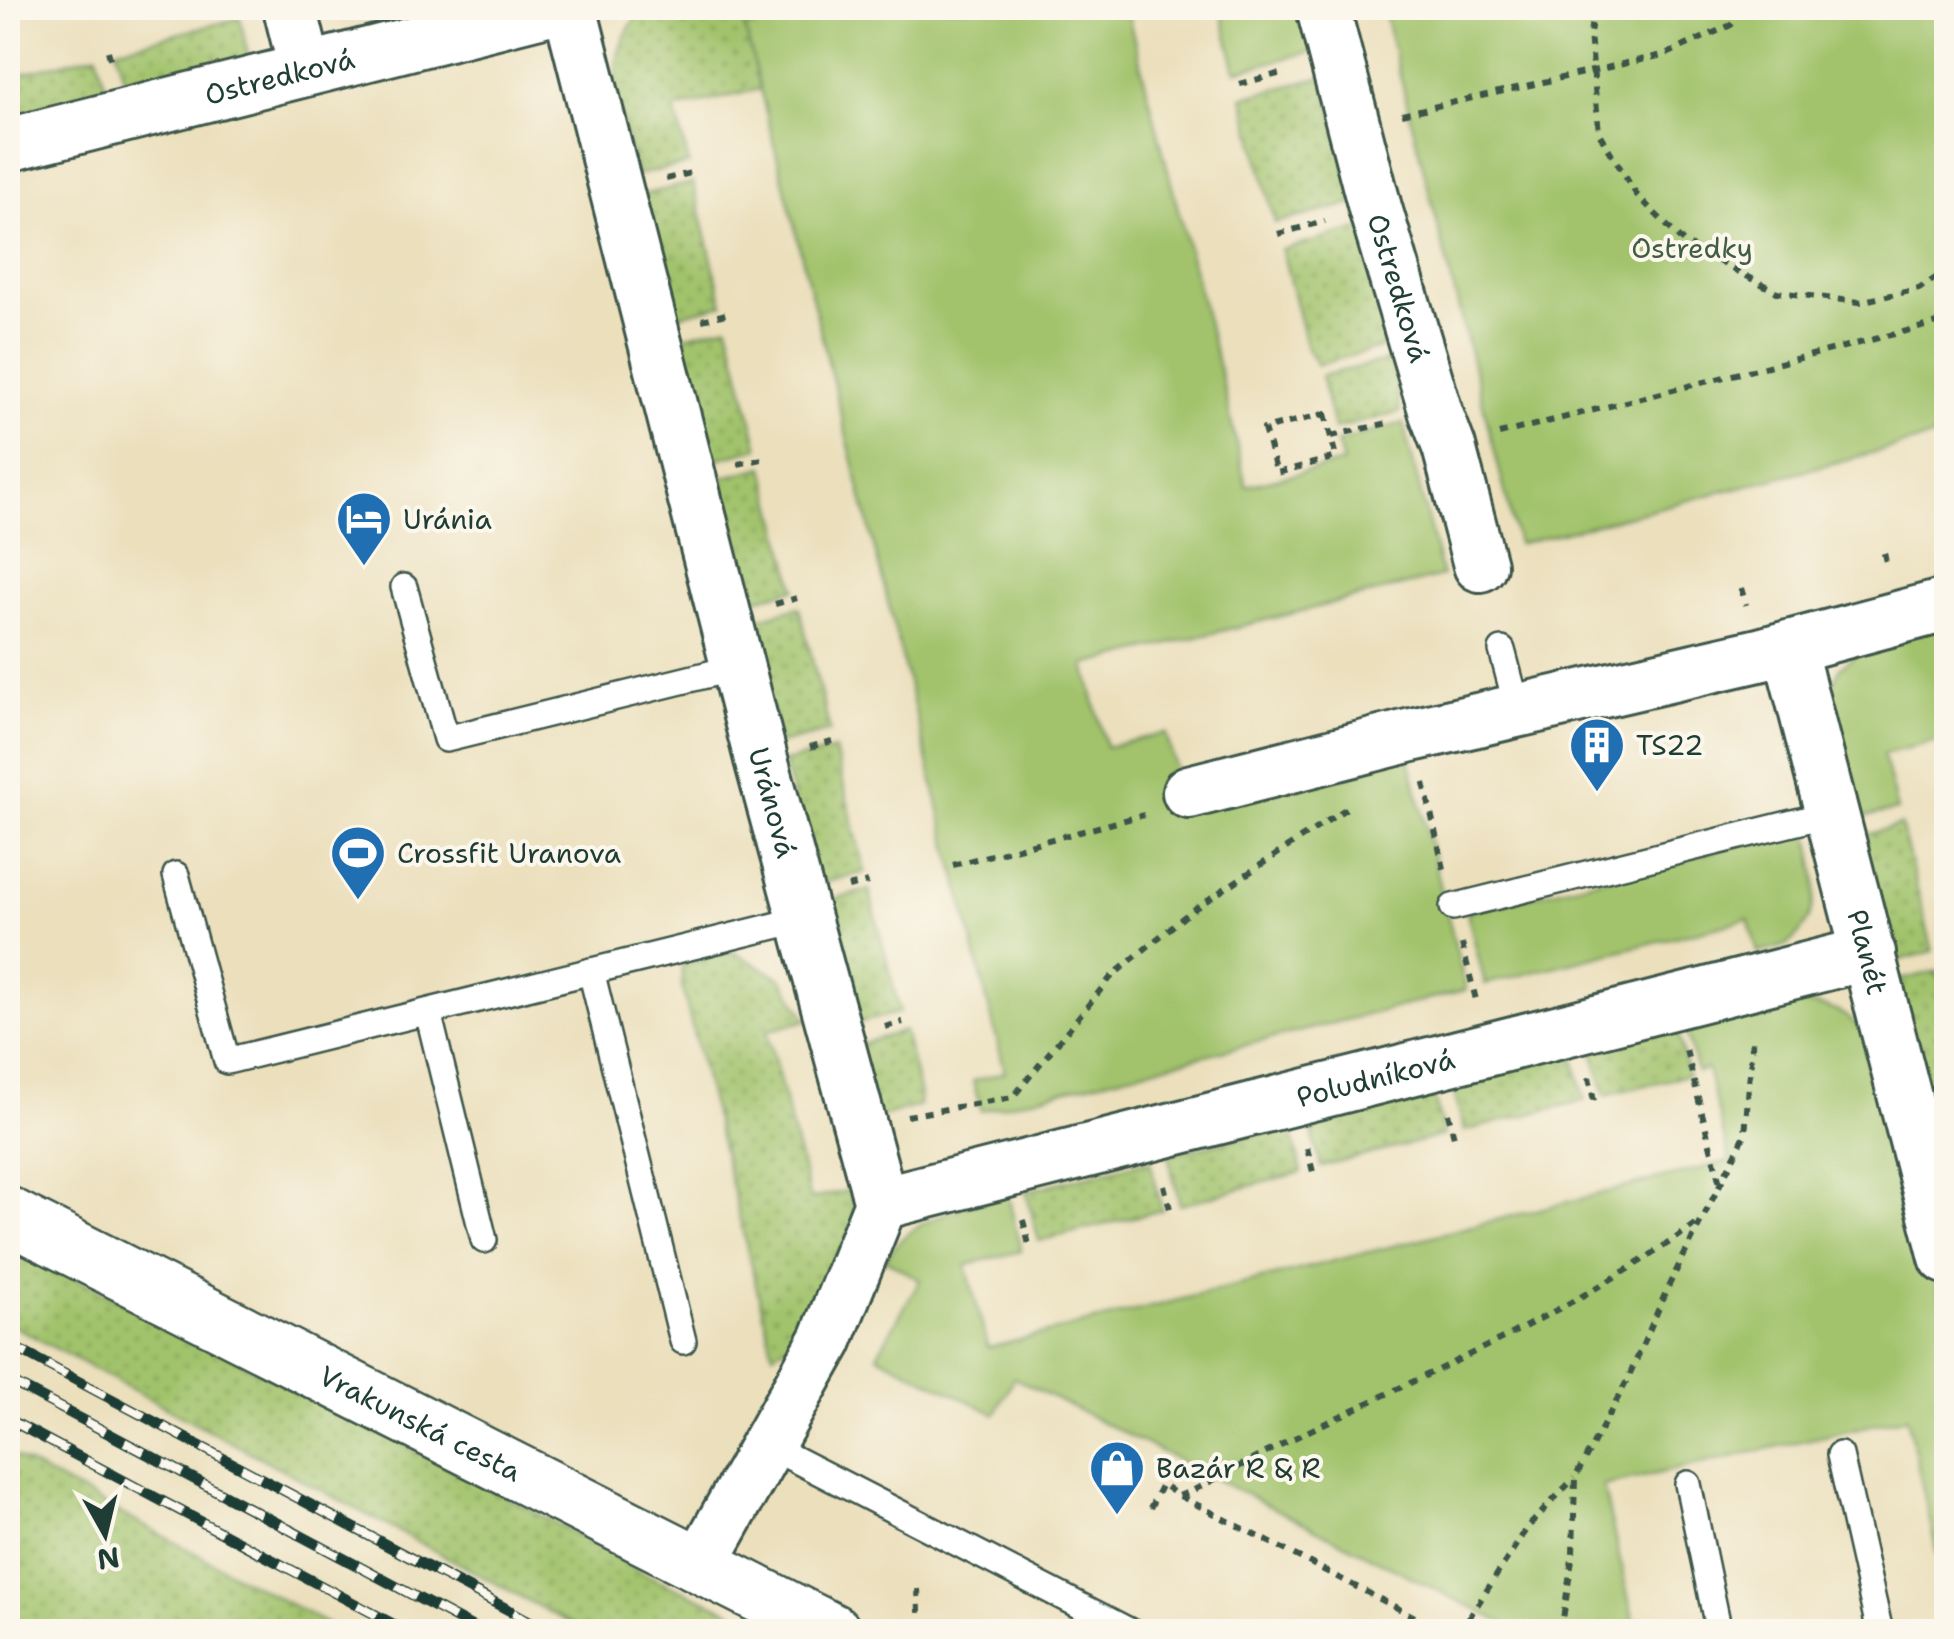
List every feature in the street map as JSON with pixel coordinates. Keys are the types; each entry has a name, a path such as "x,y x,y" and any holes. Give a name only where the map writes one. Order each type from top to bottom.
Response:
{"main road":[{"name":"Vrakunská cesta","path":"8,1215 832,1632"}],"street":[{"path":"290,8 305,68"},
{"name":"Ostredková","path":"8,145 551,8"},
{"name":"Uránová","path":"570,8 858,1128 882,1203"},
{"name":"Ostredková","path":"1323,8 1480,565"},
{"path":"1170,803 1518,710 1789,648 1946,606"},
{"name":"Planét","path":"1789,648 1946,1257"},
{"name":"Poludníková","path":"882,1203 1868,953"},
{"path":"700,1565 826,1340 882,1203"}],"lane":[{"path":"404,587 446,738 738,667"},
{"path":"1502,650 1518,710"},
{"path":"1454,908 1832,814"},
{"path":"176,875 227,1061 804,919"},
{"path":"591,971 683,1341"},
{"path":"428,1012 484,1240"},
{"path":"767,1445 1132,1632"},
{"path":"1840,1455 1880,1632"},
{"path":"1688,1484 1720,1632"}],"path":[{"path":"1594,8 1590,33 1600,133 1636,194 1684,243 1777,292 1860,302 1920,289 1946,271"},
{"path":"1354,129 1410,112 1667,54 1731,25 1744,8"},
{"path":"1449,446 1946,322"},
{"path":"1325,414 1331,436 1336,458 1277,473 1264,429 1325,414"},
{"path":"953,865 1170,803"},
{"path":"858,1128 1013,1097 1112,976 1191,911 1352,804"},
{"path":"1460,1632 1526,1528 1575,1478 1628,1379 1669,1285 1746,1136 1758,980"},
{"path":"1692,1074 1720,1185"},
{"path":"1178,1496 1501,1341 1655,1253 1703,1218"},
{"path":"1561,1632 1573,1553 1575,1478"},
{"path":"1150,1508 1162,1484 1178,1496 1444,1632"},
{"path":"918,1588 920,1632"}],"green space":[{"path":"643,8 740,8 760,89 675,109 689,164 637,175 619,109 616,69 620,49"},
{"path":"829,8 1126,8 1246,486 1343,463 1337,442 1403,423 1442,576 1085,665 1106,747 1166,733 1180,786 1408,754 1466,990 981,1111 973,1081 1005,1072 745,28"},
{"path":"1220,8 1306,8 1317,50 1236,71"},
{"name":"Ostredky","path":"1383,8 1946,8 1946,434 1518,544"},
{"path":"240,18 251,68 129,98 116,49"},
{"path":"97,54 110,104 8,128 8,77"},
{"path":"1323,77 1356,203 1275,223 1243,97"},
{"path":"693,183 723,304 672,317 641,195"},
{"path":"1363,228 1390,345 1317,365 1307,349 1282,250"},
{"path":"728,325 759,448 709,461 677,338"},
{"path":"1393,359 1400,412 1334,429 1321,376"},
{"path":"764,467 795,589 744,602 713,480"},
{"path":"799,607 830,731 779,744 748,621"},
{"path":"1946,617 1946,739 1883,754 1897,810 1849,820 1826,699 1840,668 1864,647"},
{"path":"835,750 865,872 815,885 784,762"},
{"path":"1901,825 1933,951 1886,964 1855,838"},
{"path":"1807,828 1814,858 1814,904 1801,931 1786,945 1758,953 1748,919 1485,984 1467,912"},
{"path":"869,890 900,1012 850,1025 819,903"},
{"path":"734,952 782,979 807,1020 767,1031 810,1199 851,1190 856,1222 793,1341 773,1353 682,987 682,965"},
{"path":"1938,971 1946,1003 1946,1098 1922,1104 1891,982"},
{"path":"1763,1004 1831,1009 1857,1025 1879,1057 1946,1320 1946,1594 1907,1417 1603,1486 1636,1631 1519,1631 1014,1378 995,1414 877,1355 920,1280 886,1260 895,1246 939,1216 1008,1195 1021,1251 966,1265 988,1348 1730,1161 1707,1069 1697,1072 1684,1024"},
{"path":"1676,1026 1688,1075 1605,1095 1592,1047"},
{"path":"904,1031 920,1094 919,1106 874,1119 856,1045"},
{"path":"1572,1052 1585,1100 1464,1131 1452,1084"},
{"path":"1432,1089 1444,1135 1321,1167 1309,1121"},
{"path":"1290,1126 1302,1172 1180,1205 1168,1155"},
{"path":"1150,1160 1162,1210 1039,1241 1026,1191"},
{"path":"8,1244 486,1486 646,1575 777,1631 585,1631 8,1323"},
{"path":"8,1453 340,1631 8,1631"}],"railway":[{"path":"8,1344 550,1632"},
{"path":"8,1380 482,1632"},
{"path":"8,1419 408,1632"}],"place":[{"name":"Uránia","path":"364,568"},
{"name":"TS22","path":"1597,794"},
{"name":"Crossfit Uranova","path":"358,902"},
{"name":"Bazár R & R","path":"1117,1517"}]}
